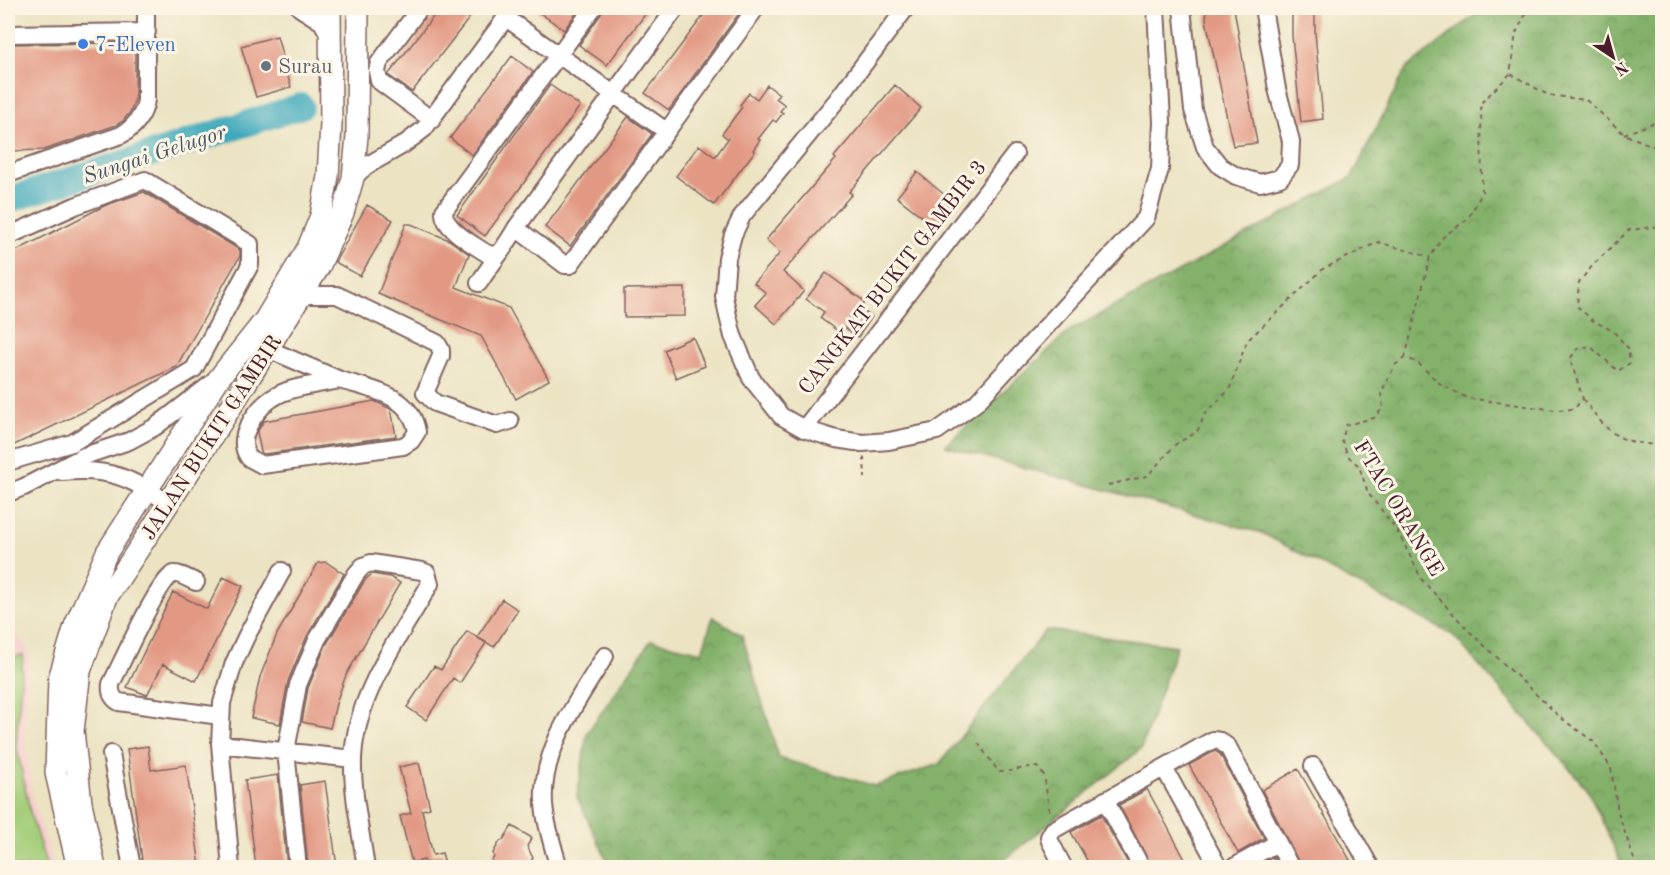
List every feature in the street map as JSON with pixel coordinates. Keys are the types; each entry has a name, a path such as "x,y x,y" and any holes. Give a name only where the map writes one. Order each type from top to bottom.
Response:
{"main road":[{"name":"JALAN BUKIT GAMBIR","path":"78,867 56,773 59,679 75,626 106,552 219,378 265,321 308,248 321,216 328,170 330,8"},
{"name":"JALAN BUKIT GAMBIR","path":"95,867 81,803 73,731 80,670 107,597 170,503 319,267 343,213 352,178 357,136 358,8"}],"street":[{"path":"8,174 128,131 145,108 146,8"},
{"path":"300,8 322,22 331,39"},
{"path":"420,8 379,63 377,72 379,81 432,120"},
{"path":"497,254 489,255 453,230 446,222 444,211 592,8"},
{"path":"479,283 497,254 504,249 516,228 676,8"},
{"path":"516,228 565,265 570,265 756,8"},
{"path":"906,8 837,100 742,216 733,235 724,296 733,336 741,358 751,378 781,416 804,429 836,439 862,443 890,441 936,431 976,403 1146,218 1160,168 1162,122 1156,8"},
{"path":"1182,8 1193,110 1205,147 1220,166 1236,176 1260,183 1280,178 1290,165 1291,141 1276,89 1263,8"},
{"path":"352,178 360,170 413,138 432,120 509,13 558,54 666,131"},
{"path":"8,34 147,32"},
{"path":"357,136 369,152 389,153"},
{"name":"CANGKAT BUKIT GAMBIR 3","path":"804,429 1016,153"},
{"path":"8,236 75,206 145,180 250,244 250,265 194,369 72,442 8,462"},
{"path":"319,267 337,295"},
{"path":"300,297 337,295 437,343 441,356 425,393 428,398 435,403 497,424 510,421"},
{"path":"268,349 340,380 384,393 397,400 415,419 417,432 411,441 403,446 262,465 249,458 243,446 244,434 253,416 269,398 283,392 340,380"},
{"path":"8,493 84,456 129,441 155,427 219,378"},
{"path":"49,473 87,470 110,473 126,478 170,503"},
{"path":"298,867 286,752 298,685 317,640 356,574 363,566 371,563 422,571 427,573 430,584 370,691 356,733 353,759 354,785 366,867"},
{"path":"231,867 224,802 220,716 234,663 260,608 282,571"},
{"path":"196,582 178,574 173,574 167,579 146,613 111,684 111,690 119,702 220,716"},
{"path":"559,867 545,812 545,790 550,758 574,706 605,656"},
{"path":"1064,867 1053,838 1105,800 1213,740 1220,741 1228,747 1291,867"},
{"path":"220,744 353,759"},
{"path":"111,754 132,867"},
{"path":"1313,766 1371,867"},
{"path":"1164,768 1219,867"},
{"path":"1105,800 1142,867"},
{"path":"1232,867 1277,843"}],"path":[{"path":"1529,8 1516,33 1510,74 1480,103 1482,193 1468,219 1444,236 1430,257 1405,358 1417,362 1439,382 1467,398 1555,410 1574,409 1583,399"},
{"path":"1510,74 1548,95 1586,100 1624,134 1662,150"},
{"path":"1624,134 1662,120"},
{"path":"1662,226 1629,230 1579,282 1577,306 1592,320 1613,331 1628,348 1630,363 1618,371 1590,346 1577,349 1570,359 1583,399 1609,432 1636,444 1662,445"},
{"path":"1108,485 1147,476 1176,444 1197,432 1205,414 1229,390 1247,341 1323,269 1378,242 1430,257"},
{"name":"FTAC ORANGE","path":"1405,358 1395,365 1381,393 1383,408 1374,418 1346,425 1342,441 1348,456 1359,466 1368,493 1397,530 1422,580 1469,631 1561,718 1594,742 1611,768 1618,812 1637,867"},
{"path":"862,443 865,478"},
{"path":"978,743 999,772 1013,772 1029,766 1037,767 1044,775 1053,838"}],"shaded area":[{"path":"16,634 29,651 25,735 33,800 55,867 8,868 8,635"}],"green space":[{"path":"1484,8 1662,8 1662,867 1623,867 1588,790 1453,635 1262,533 945,446 1069,331 1352,177 1406,69"},
{"path":"713,617 742,635 779,758 875,786 939,764 1046,630 1177,646 1141,749 996,867 610,867 577,797 587,733 651,640 702,652"},
{"path":"23,655 16,744 31,816 47,867 8,867 8,658"}],"building":[{"path":"440,8 477,8 412,92 388,75"},
{"path":"533,8 580,8 564,30"},
{"path":"603,8 650,8 607,65 579,45"},
{"path":"709,8 743,8 669,110 645,93"},
{"path":"1207,8 1234,8 1257,143 1233,146 1206,20"},
{"path":"1292,8 1315,8 1323,119 1301,122 1292,36"},
{"name":"Surau","path":"277,36 291,87 256,97 241,46"},
{"path":"135,43 135,99 131,111 123,121 44,150 8,151 8,44"},
{"path":"512,56 533,72 472,155 450,138"},
{"path":"550,85 580,106 485,236 457,215"},
{"path":"767,85 779,94 776,98 785,105 780,111 783,113 776,122 773,120 758,139 760,140 753,150 755,151 714,205 676,176 699,145 715,157 728,139 722,134 742,107 740,105 749,93 757,99"},
{"path":"895,85 921,108 849,192 852,194 783,272 804,291 776,324 755,305 766,293 754,283 780,253 766,240 836,159 834,157"},
{"path":"628,117 652,134 570,246 545,227"},
{"path":"917,172 952,201 933,225 897,197"},
{"path":"144,192 240,250 240,256 176,367 8,448 8,255 104,206"},
{"path":"367,205 393,220 360,276 335,262"},
{"path":"406,224 449,240 469,254 456,287 509,308 549,380 516,399 481,336 378,294"},
{"path":"826,273 865,302 860,309 872,317 858,337 843,327 839,332 820,318 824,312 806,299"},
{"path":"685,288 685,316 624,317 624,289"},
{"path":"693,337 705,366 676,378 664,350"},
{"path":"374,401 391,409 396,436 264,454 261,452 257,432 264,421"},
{"path":"326,562 344,574 307,636 288,681 280,724 251,718 260,677 277,634 318,563"},
{"path":"372,574 390,577 400,583 346,675 330,728 302,722 308,688 326,645 365,580"},
{"path":"223,577 243,586 196,681 163,664 147,695 127,687 173,592 207,609"},
{"path":"502,599 518,610 494,647 477,637"},
{"path":"467,631 486,643 460,683 453,678 426,720 407,707 434,666 441,670"},
{"path":"148,746 151,770 186,765 200,867 143,867 127,749"},
{"path":"1215,751 1220,754 1264,838 1238,853 1189,765"},
{"path":"419,763 430,808 422,810 433,855 442,853 446,867 426,867 424,860 412,863 400,816 411,813 399,767"},
{"path":"1298,769 1354,867 1301,867 1262,790"},
{"path":"278,775 287,867 256,867 245,780"},
{"path":"325,781 337,867 308,867 300,785"},
{"path":"1147,789 1189,867 1152,867 1119,805"},
{"path":"1101,815 1130,867 1091,867 1071,832"},
{"path":"512,826 532,838 527,846 533,858 527,867 497,867 491,862 494,857 493,853"},
{"path":"1273,857 1279,867 1255,867"}],"waterway":[{"name":"Sungai Gelugor","path":"8,200 301,106"}],"place":[{"name":"7-Eleven","path":"83,44"},
{"name":"Surau","path":"266,66"}]}
